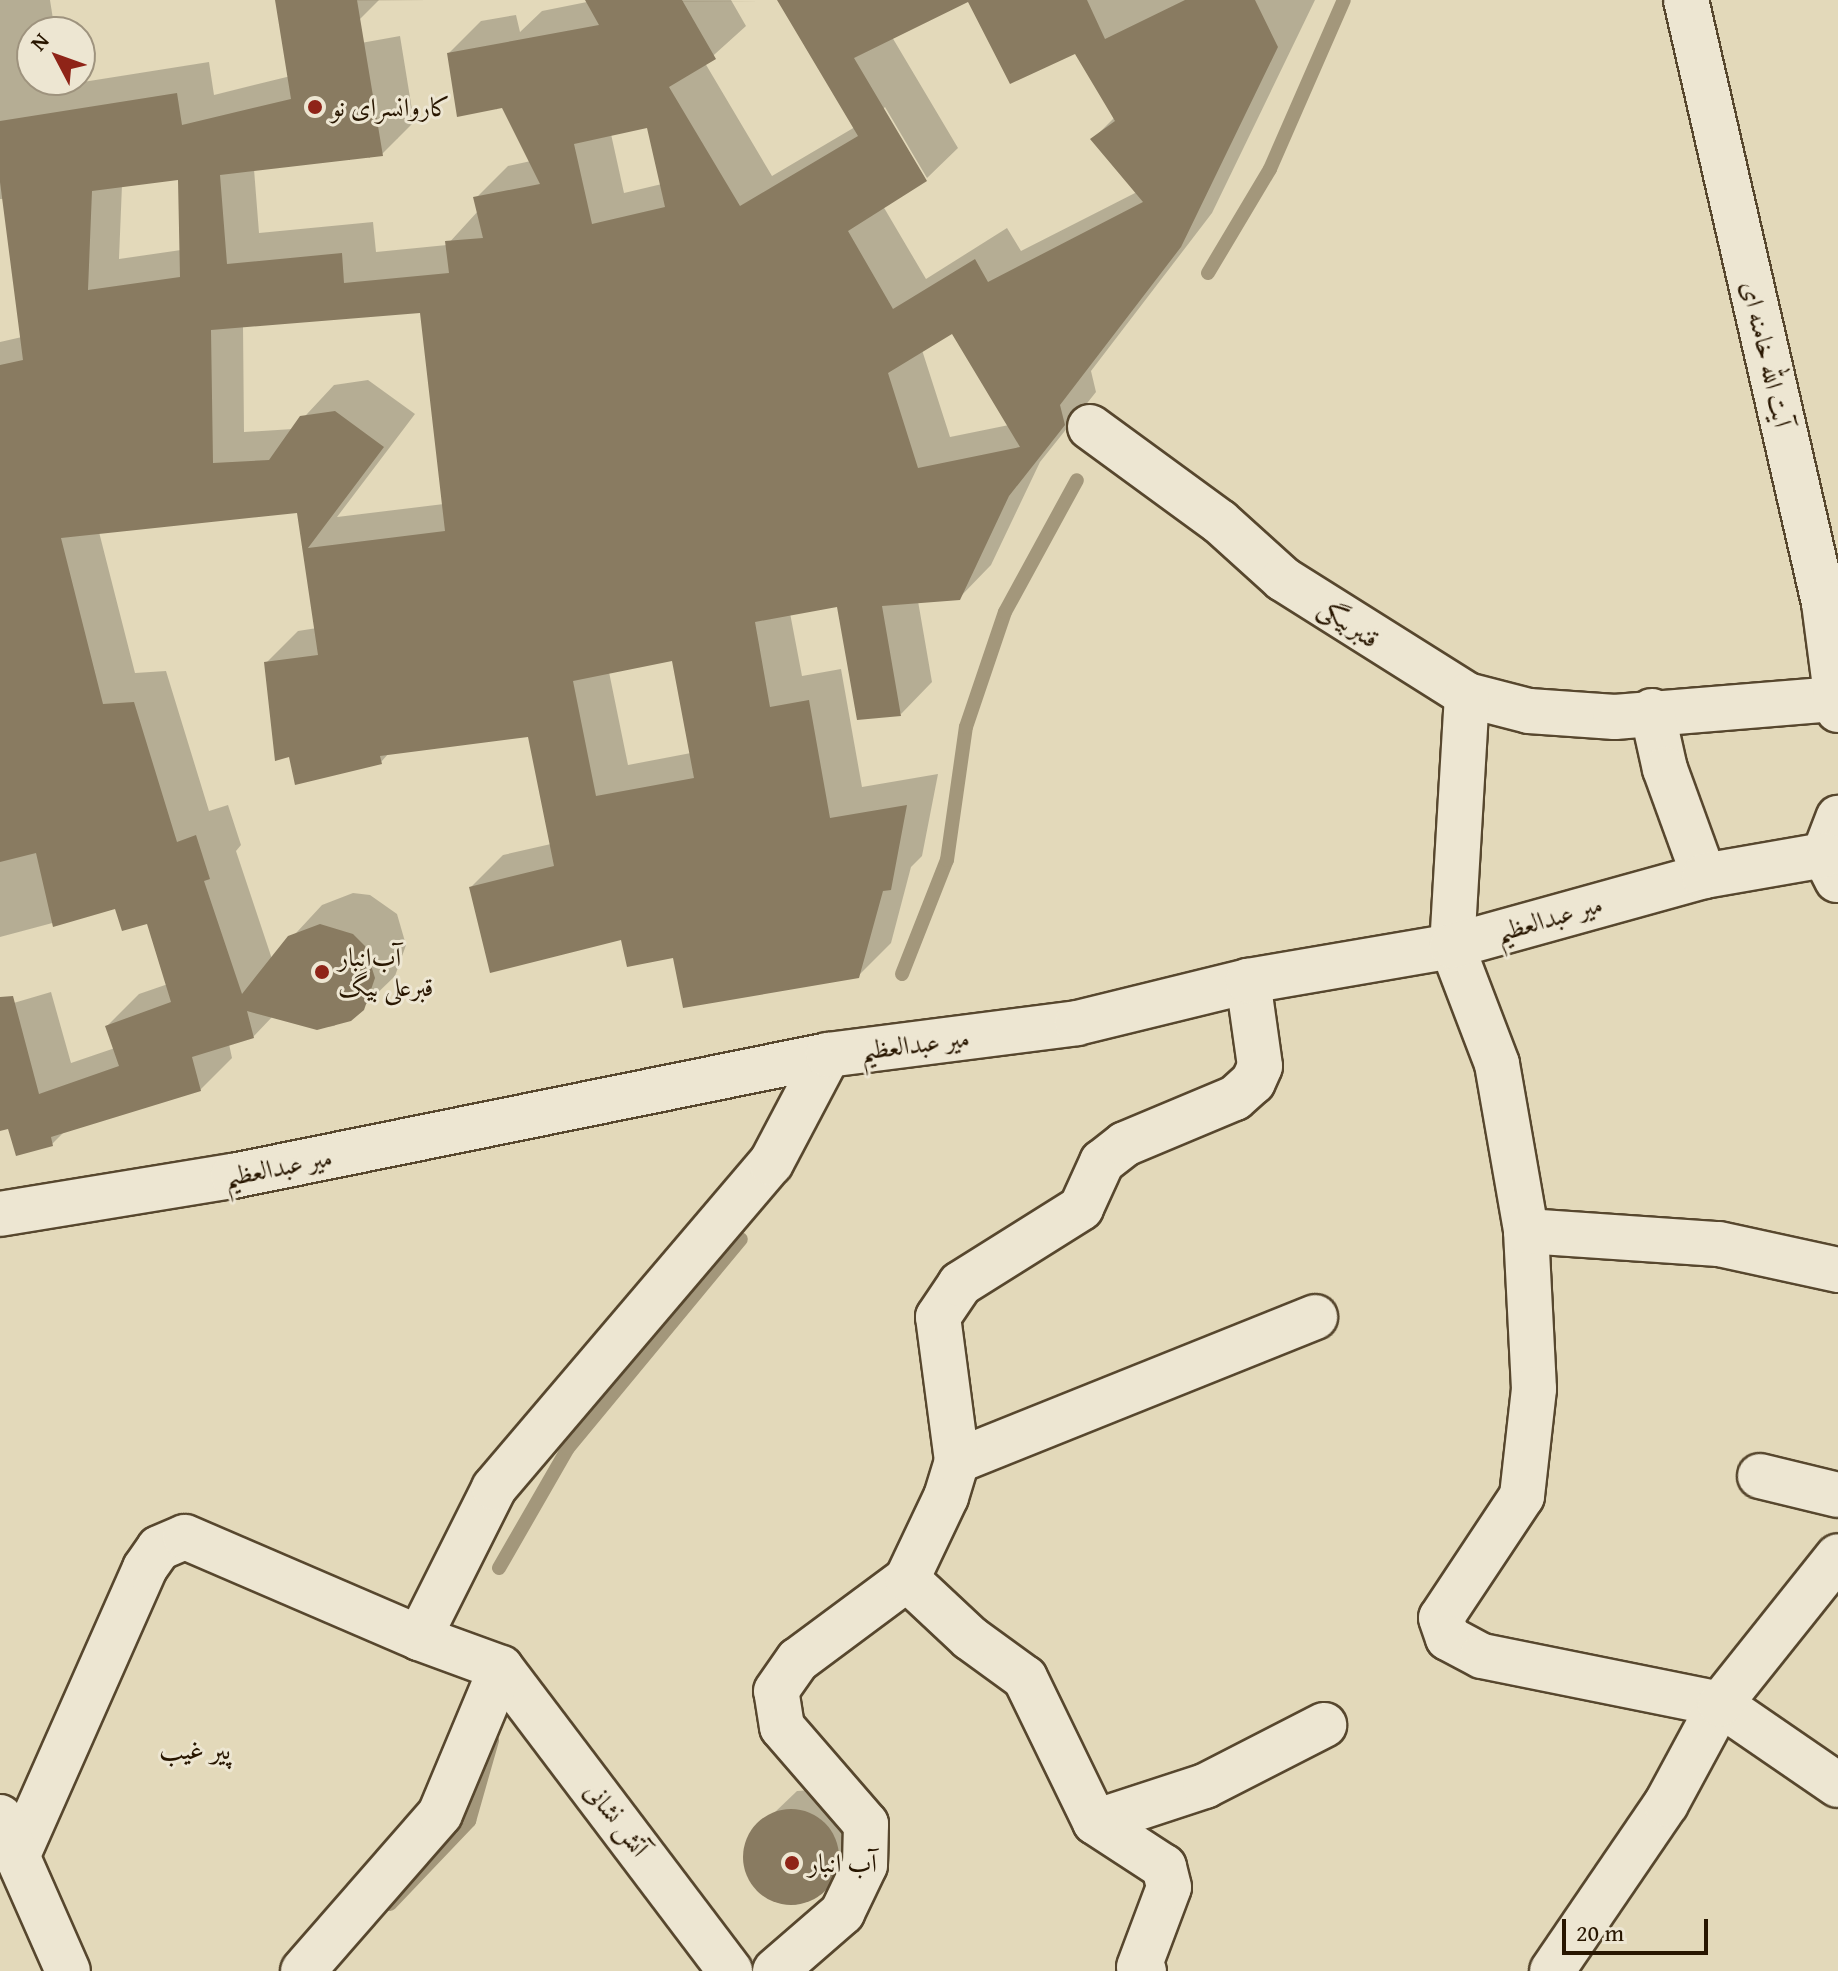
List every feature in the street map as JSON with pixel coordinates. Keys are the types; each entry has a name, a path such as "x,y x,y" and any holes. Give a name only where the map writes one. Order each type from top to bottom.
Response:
{"street":[{"name":"آیت الله خامنه ای","path":"1686,0 1831,602 1837,704"},
{"name":"قنبربیگی","path":"1090,427 1220,522 1283,579 1467,695 1529,711 1615,717 1652,711 1837,704"},
{"path":"1467,695 1452,946 1497,1064 1526,1231 1534,1389 1522,1496 1441,1618 1448,1638 1482,1656 1720,1704 1838,1785"},
{"path":"1652,711 1665,769 1704,876"},
{"name":"میر عبدالعظیم","path":"0,1214 233,1176 828,1055 1077,1023 1248,981 1452,946 1704,876 1833,852"},
{"path":"775,1971 842,1913 865,1865 866,1852 866,1824 782,1727 776,1691 798,1660 907,1579 946,1497 957,1461 938,1317 960,1284 1081,1208 1102,1162 1125,1144 1235,1098 1253,1082 1260,1066 1248,981"},
{"path":"419,1638 494,1488 771,1163 828,1055"},
{"path":"1526,1231 1719,1244 1838,1270"},
{"path":"957,1461 1315,1317"},
{"path":"1760,1476 1838,1495"},
{"path":"17,1857 145,1568 159,1548 185,1537 419,1638 501,1668 440,1814 303,1971"},
{"path":"1552,1971 1666,1804 1720,1704 1838,1556"},
{"path":"907,1579 970,1638 1025,1678 1095,1822 1164,1867 1169,1887 1139,1967 1144,1971"},
{"name":"آتش نشانی","path":"501,1668 730,1971"},
{"path":"1095,1822 1205,1786 1324,1725"},
{"path":"0,1817 68,1971"}],"building":[{"path":"275,0 357,0 383,156 220,175 227,264 342,253 344,283 449,273 445,241 483,238 473,197 540,184 502,108 457,117 447,53 599,25 585,0 682,0 716,59 669,87 740,206 858,136 777,0 1087,0 1105,39 1185,0 1255,0 1278,47 1181,247 1060,405 1065,425 1009,496 960,600 882,606 901,716 857,720 837,607 755,622 770,707 809,700 830,818 907,805 891,890 883,891 859,978 683,1008 673,958 627,967 621,940 490,973 469,887 554,866 528,737 380,756 382,764 295,785 289,757 275,761 264,662 318,655 297,513 61,538 103,704 134,702 177,842 196,835 210,879 204,881 242,994 288,936 320,924 353,934 365,946 375,978 364,1010 351,1021 317,1030 247,1011 254,1038 192,1057 201,1091 51,1137 53,1146 16,1156 8,1129 0,1131 0,997 13,996 39,1094 119,1066 105,1026 171,1002 147,924 122,931 115,909 53,927 36,853 0,862 0,365 23,360 0,182 0,121 177,93 182,125 291,99","holes":["968,2 1010,84 1075,54 1115,121 1090,139 1143,202 988,282 975,259 893,309 848,231 927,181 854,58","647,128 665,207 592,224 574,144","178,180 180,277 88,290 92,191","420,313 445,531 308,548 384,447 335,411 300,416 269,460 213,463 211,330","952,334 1020,447 918,468 888,373","672,661 694,778 596,796 573,681"]},
{"name":"آب انبار","path":"791,1809 809,1812 825,1823 836,1839 839,1857 836,1875 825,1891 809,1902 791,1905 773,1902 757,1891 746,1875 743,1857 746,1839 757,1823 773,1812"}],"waterway":[{"path":"1208,273 1270,169 1344,0"},
{"path":"902,974 947,860 966,727 1005,612 1077,480"},
{"path":"499,1568 568,1448 741,1239"},
{"path":"390,1904 469,1821 492,1740"}],"place":[{"name":"کاروانسرای نو","path":"315,107"},
{"name":"آب‌انبار قبرعلی بیگ","path":"322,972"},
{"name":"آب انبار","path":"792,1863"}],"district":[{"name":"پیر غیب","path":"195,1749"}]}
